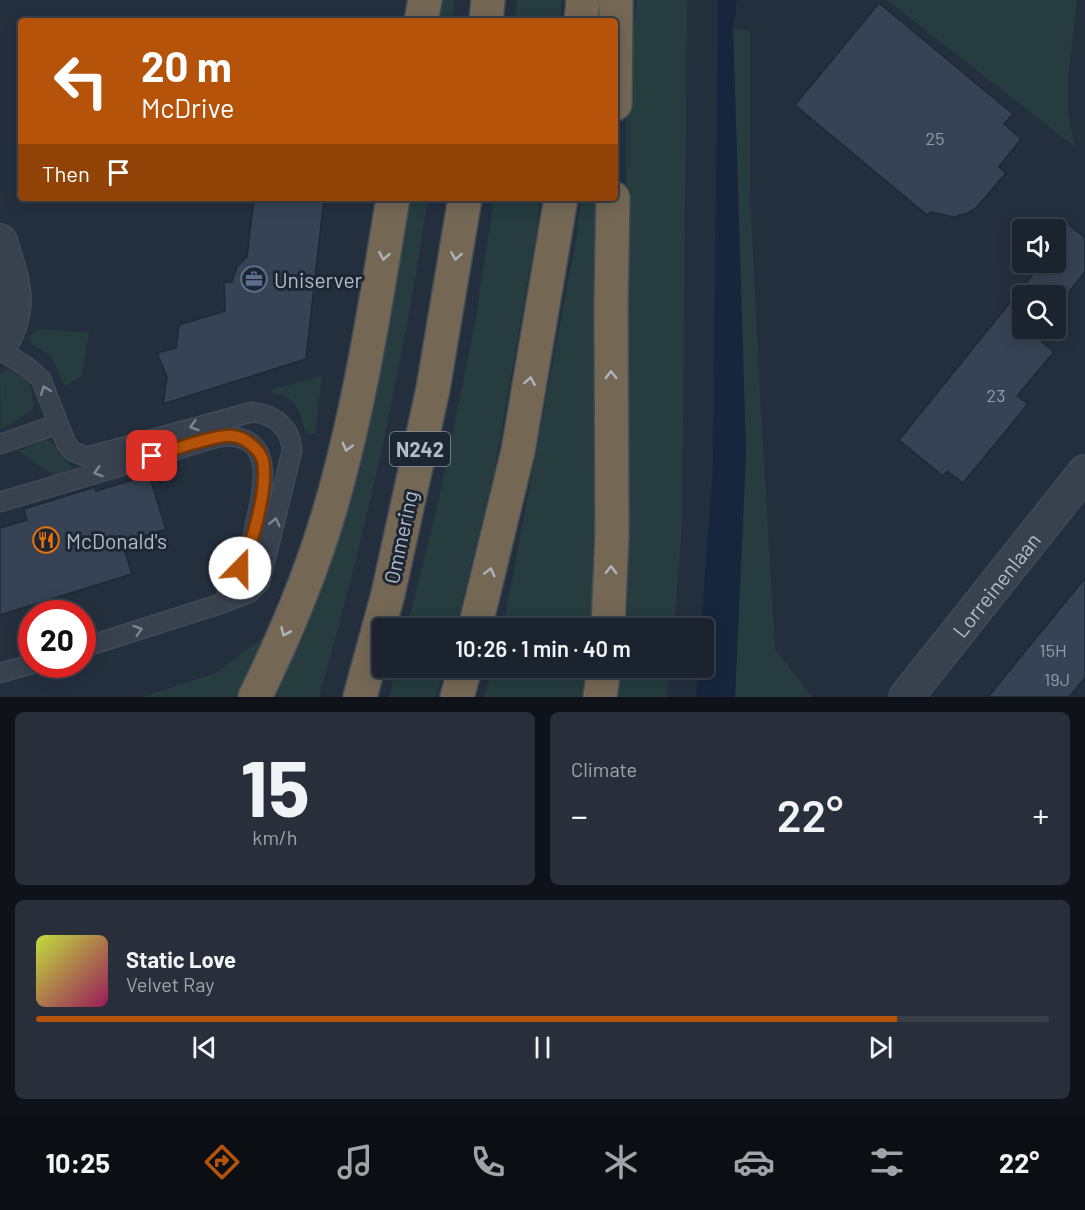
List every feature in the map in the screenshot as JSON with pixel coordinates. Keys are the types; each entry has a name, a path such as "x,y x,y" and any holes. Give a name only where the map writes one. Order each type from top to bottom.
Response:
{"highway":[{"path":"422,18 425,0"},
{"path":"486,18 488,0"},
{"path":"581,18 583,0"},
{"path":"616,0 616,18"},
{"path":"255,697 304,588 331,508 351,432 392,201"},
{"name":"Ommering","path":"360,697 388,594 434,389 465,201"},
{"path":"477,618 518,451 560,201"},
{"path":"608,618 612,534 613,201"},
{"path":"458,697 463,678"},
{"path":"600,697 603,678"}],"street":[{"path":"0,241 14,287 15,312 8,333 0,344"},
{"name":"Lorreinenlaan","path":"906,697 1085,472"}],"lane":[{"path":"0,350 41,379 66,443 72,451 87,456 240,413 264,413 288,430 292,441 292,451 261,582 249,593 223,603 96,644"},
{"path":"0,444 58,423"},
{"path":"0,502 219,437 234,435 256,448 263,460 264,485 249,550 223,603"},
{"path":"0,673 18,668"}],"green space":[{"path":"436,0 455,0 452,18 433,18"},
{"path":"517,0 562,0 560,18 514,18"},
{"path":"637,0 687,0 682,524 675,618 628,618 626,109"},
{"path":"887,0 1077,0 1068,78 1068,113 1075,147"},
{"path":"733,29 750,31 750,193 775,649 812,697 735,697 746,452"},
{"path":"402,201 428,201 407,324 382,449 368,512 319,697 272,697"},
{"path":"494,201 540,201 536,235 495,467 458,618 410,618 437,508 475,324"},
{"path":"581,201 602,201 596,618 505,618 577,234"},
{"path":"37,329 89,333 82,376 65,386 50,355 32,344 29,338"},
{"path":"7,369 21,376 29,384 33,410 1,430 0,375"},
{"path":"322,375 315,433 306,434 297,407 288,398 273,393 272,390"},
{"path":"48,439 73,469 54,475 18,451"},
{"path":"275,628 237,697 142,697 216,673"},
{"path":"394,678 442,678 436,697 389,697"},
{"path":"490,678 591,678 589,697 484,697"},
{"path":"618,678 669,678 666,697 615,697"}],"water":[{"path":"718,0 737,0 733,29 746,452 735,697 696,697 697,678 714,678 714,618 702,618 713,467"}],"building":[{"path":"879,3 1013,114 1004,124 1021,139 999,167 1006,173 976,208 968,213 954,217 931,212 927,215 795,105"},
{"path":"254,201 324,201 306,359 163,404 167,377 157,353 176,348 179,325 225,311 224,282 232,282 237,267 247,257"},
{"path":"1066,222 1085,238 1085,272 1066,296 1066,285 1024,285 1033,274 1066,273"},
{"path":"1012,300 1012,339 1039,339 1054,352 1017,396 1028,404 963,483 947,471 943,476 899,440"},
{"path":"149,475 166,529 122,543 132,574 48,600 18,600 18,609 0,615 0,528 27,520 24,509 95,487 96,491"},
{"path":"1085,578 1085,678 1069,697 988,697"}],"place":[{"name":"Uniserver","path":"254,279"},
{"name":"McDonald's","path":"46,540"}],"route":[{"path":"152,456 234,435 256,448 263,460 264,485 249,550 240,568"}]}
